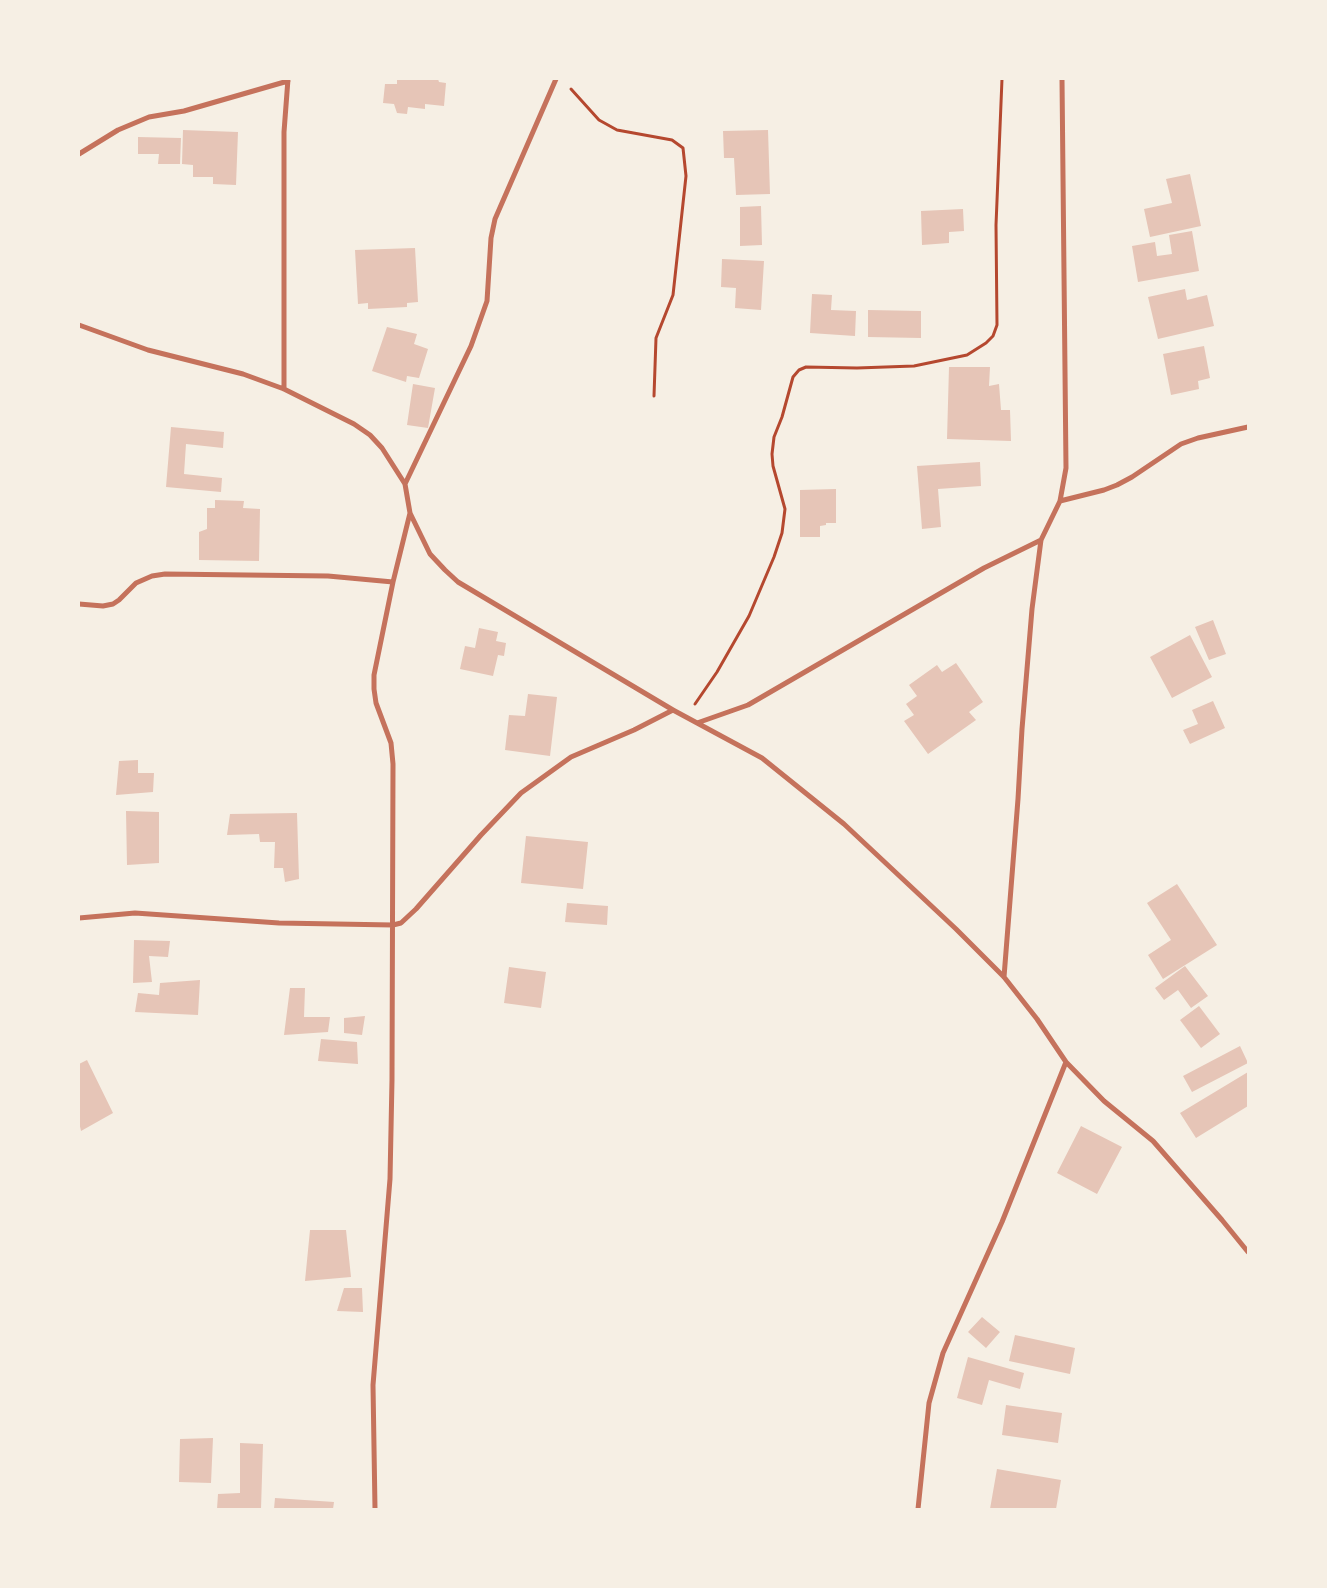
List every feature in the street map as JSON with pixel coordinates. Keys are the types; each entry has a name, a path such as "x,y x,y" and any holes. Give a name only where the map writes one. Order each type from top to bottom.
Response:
{"street":[{"path":"405,484 472,346 487,301 490,238 494,219 556,79"},
{"path":"1004,977 1018,799 1022,720 1032,609 1041,540 1060,501 1066,468 1062,79"},
{"path":"79,154 118,130 148,117 184,111 288,80 284,132 284,389"},
{"path":"79,325 148,350 243,374 284,389 354,424 370,435 382,448 405,484 410,513 430,554 458,582 673,710 762,758 844,824 956,929 1004,977 1037,1019 1066,1062 1104,1101 1153,1141 1248,1252"},
{"path":"1060,501 1104,490 1124,481 1180,444 1248,427"},
{"path":"375,1509 373,1385 390,1179 393,764 391,743 376,703 374,675 392,582 410,513"},
{"path":"697,723 748,705 984,568 1041,540"},
{"path":"79,604 103,606 113,604 136,583 152,576 165,574 308,575 392,582"},
{"path":"79,918 135,913 279,923 392,925 401,923 416,909 521,793 571,757 634,730 673,710"},
{"path":"918,1509 929,1403 944,1353 1002,1222 1066,1062"}],"path":[{"path":"687,717 749,616 782,533 785,509 773,466 772,454 774,437 793,377 799,370 806,367 914,366 967,355 986,343 993,336 998,325 996,224 1002,79"},
{"path":"569,86 599,120 617,130 672,140 683,148 686,176 673,295 656,338 654,396"}],"building":[{"path":"397,79 438,79 439,82 446,83 444,106 425,104 425,109 408,107 407,114 397,113 394,104 383,103 385,84 397,84"},
{"path":"183,130 238,132 236,185 213,184 213,177 193,177 193,165 182,164"},
{"path":"768,130 770,194 736,195 734,158 724,158 723,131"},
{"path":"138,137 181,138 180,164 158,164 159,154 138,154"},
{"path":"1190,174 1201,226 1150,237 1144,209 1172,203 1166,179"},
{"path":"761,206 762,245 740,246 740,207"},
{"path":"963,209 964,231 949,232 949,243 922,245 921,211"},
{"path":"1192,231 1199,271 1138,282 1132,246 1155,242 1157,256 1172,254 1169,235"},
{"path":"415,248 418,302 407,303 407,307 368,309 368,303 358,304 355,250"},
{"path":"722,259 764,261 761,310 735,308 736,288 721,287"},
{"path":"1185,289 1187,300 1207,295 1214,326 1158,339 1148,297"},
{"path":"812,294 832,295 831,310 856,311 855,336 810,333"},
{"path":"868,310 921,311 921,338 868,337"},
{"path":"387,327 417,334 414,344 428,349 419,378 407,376 406,382 372,371"},
{"path":"1204,346 1210,378 1198,381 1199,389 1171,395 1163,354"},
{"path":"949,367 990,367 989,386 999,384 1001,410 1010,410 1011,441 947,439"},
{"path":"413,384 435,388 428,428 407,425"},
{"path":"171,427 224,432 223,448 186,444 184,474 222,478 221,492 166,487"},
{"path":"980,462 981,486 938,489 941,527 922,529 917,466"},
{"path":"836,489 836,523 826,523 826,525 820,526 820,537 800,537 800,490"},
{"path":"215,500 244,501 243,508 260,509 259,561 199,560 199,532 207,529 207,508 215,508"},
{"path":"1213,620 1226,654 1209,660 1195,627"},
{"path":"479,628 498,632 496,641 506,643 504,656 498,655 493,676 460,669 465,646 475,648"},
{"path":"1190,635 1212,677 1172,698 1150,657"},
{"path":"956,663 983,702 969,712 976,720 928,754 904,721 914,715 906,704 917,696 909,685 937,665 942,672"},
{"path":"528,694 557,697 550,756 505,750 509,715 525,716"},
{"path":"1213,701 1225,728 1190,744 1183,730 1198,724 1192,710"},
{"path":"138,760 138,773 154,773 153,792 116,795 119,761"},
{"path":"126,811 159,812 159,863 127,865"},
{"path":"297,813 299,879 285,882 283,868 274,868 275,842 260,842 259,834 227,835 230,814"},
{"path":"526,836 588,842 583,889 521,883"},
{"path":"1177,884 1217,945 1163,979 1148,955 1171,940 1147,903"},
{"path":"567,903 608,906 607,925 565,922"},
{"path":"134,940 170,941 168,957 149,956 152,982 133,983"},
{"path":"1185,966 1208,996 1191,1008 1178,990 1164,1000 1155,988"},
{"path":"509,967 546,972 541,1008 504,1003"},
{"path":"200,980 198,1015 135,1012 138,993 159,995 160,983"},
{"path":"290,988 305,988 304,1017 330,1017 328,1032 284,1035"},
{"path":"1199,1006 1220,1034 1201,1048 1180,1020"},
{"path":"365,1016 362,1035 344,1033 344,1018"},
{"path":"321,1039 357,1042 358,1064 318,1061"},
{"path":"1240,1046 1248,1063 1192,1092 1183,1076"},
{"path":"87,1060 113,1113 81,1131 79,1122 79,1064"},
{"path":"1248,1072 1248,1106 1196,1138 1180,1113"},
{"path":"1081,1126 1122,1147 1097,1194 1057,1173"},
{"path":"310,1230 346,1230 351,1277 305,1281"},
{"path":"344,1288 362,1288 363,1312 337,1311"},
{"path":"982,1317 1000,1332 986,1348 968,1332"},
{"path":"1015,1335 1075,1348 1070,1374 1009,1361"},
{"path":"968,1357 1024,1373 1020,1389 989,1380 982,1405 957,1398"},
{"path":"1006,1405 1062,1413 1058,1443 1002,1435"},
{"path":"213,1438 211,1483 179,1482 180,1439"},
{"path":"240,1443 263,1444 261,1509 217,1509 218,1494 240,1493"},
{"path":"997,1469 1061,1480 1056,1509 990,1509"},
{"path":"275,1498 334,1502 333,1509 274,1509"}]}
